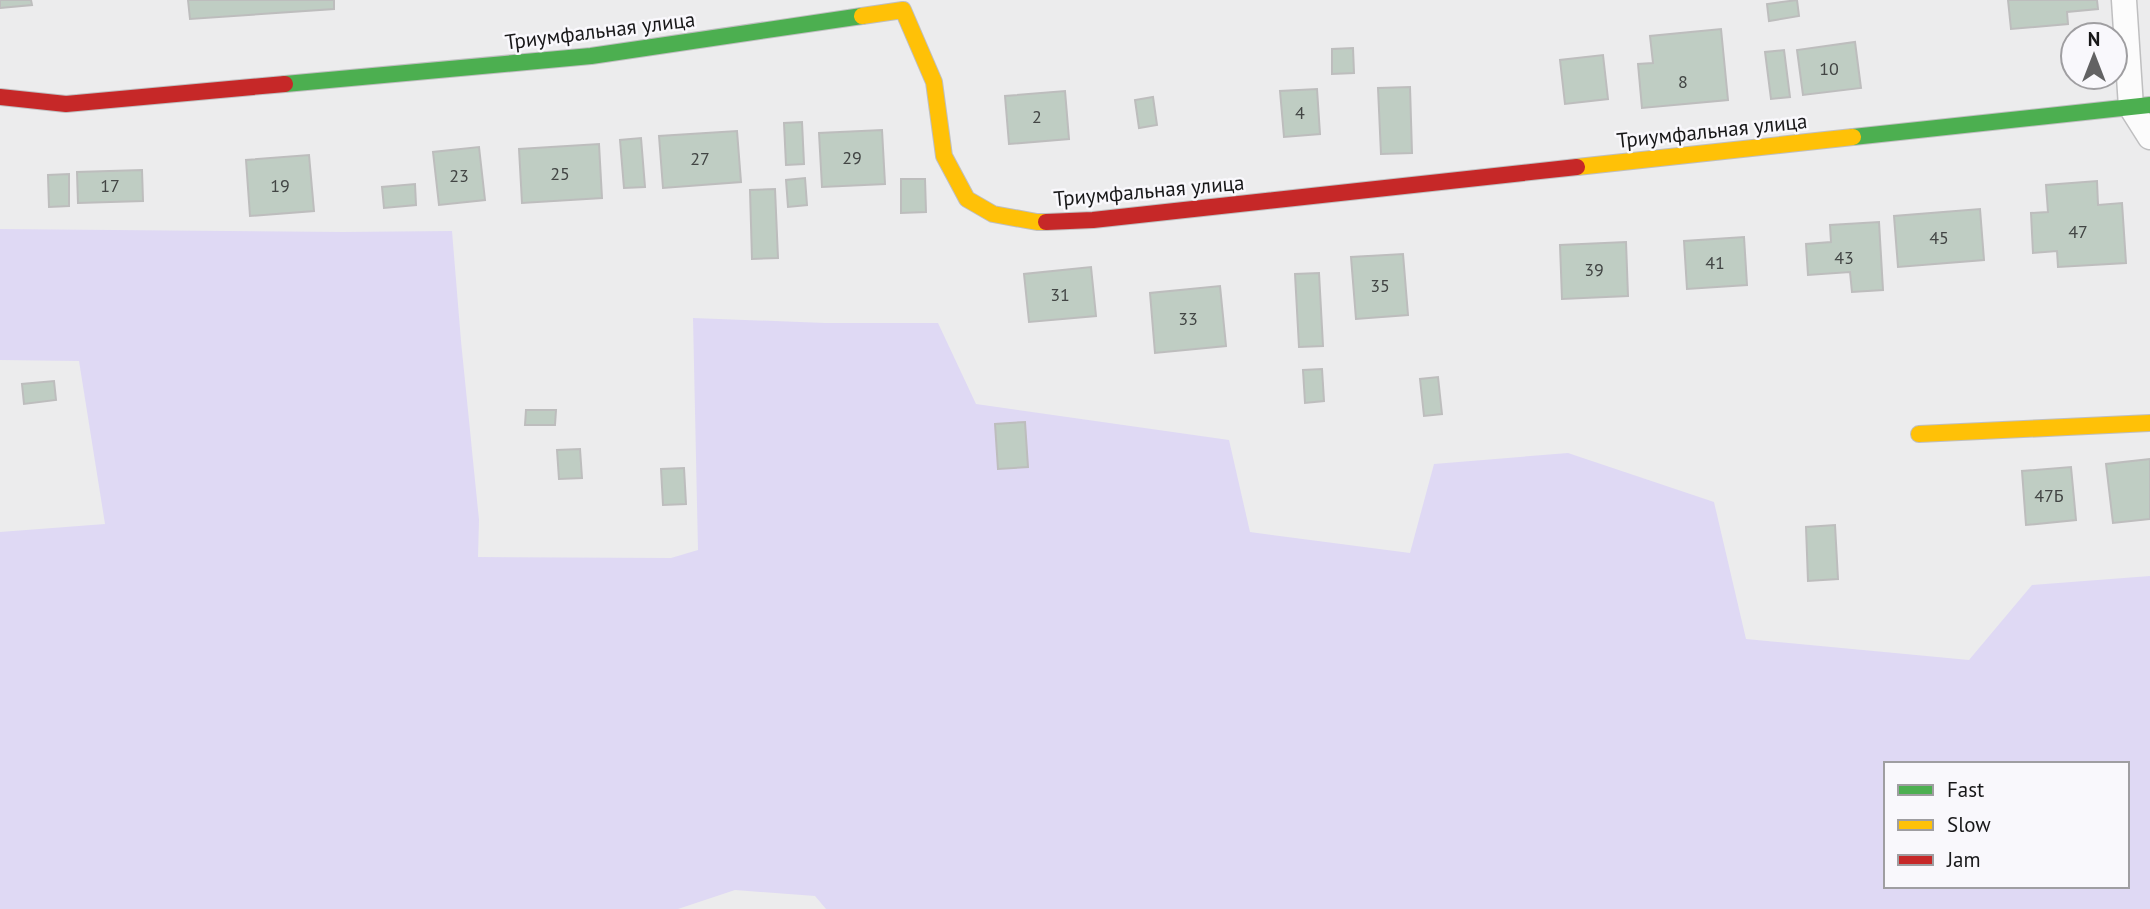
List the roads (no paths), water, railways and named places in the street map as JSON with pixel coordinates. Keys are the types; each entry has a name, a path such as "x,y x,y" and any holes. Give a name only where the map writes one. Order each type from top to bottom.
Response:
{"street":[{"path":"2124,0 2140,106 2150,137"},
{"name":"Триумфальная улица","path":"0,97 66,104 591,56 904,5 934,82 944,156 968,199 993,214 1037,222 1093,220 2140,106"},
{"path":"1919,434 2150,423"}]}
